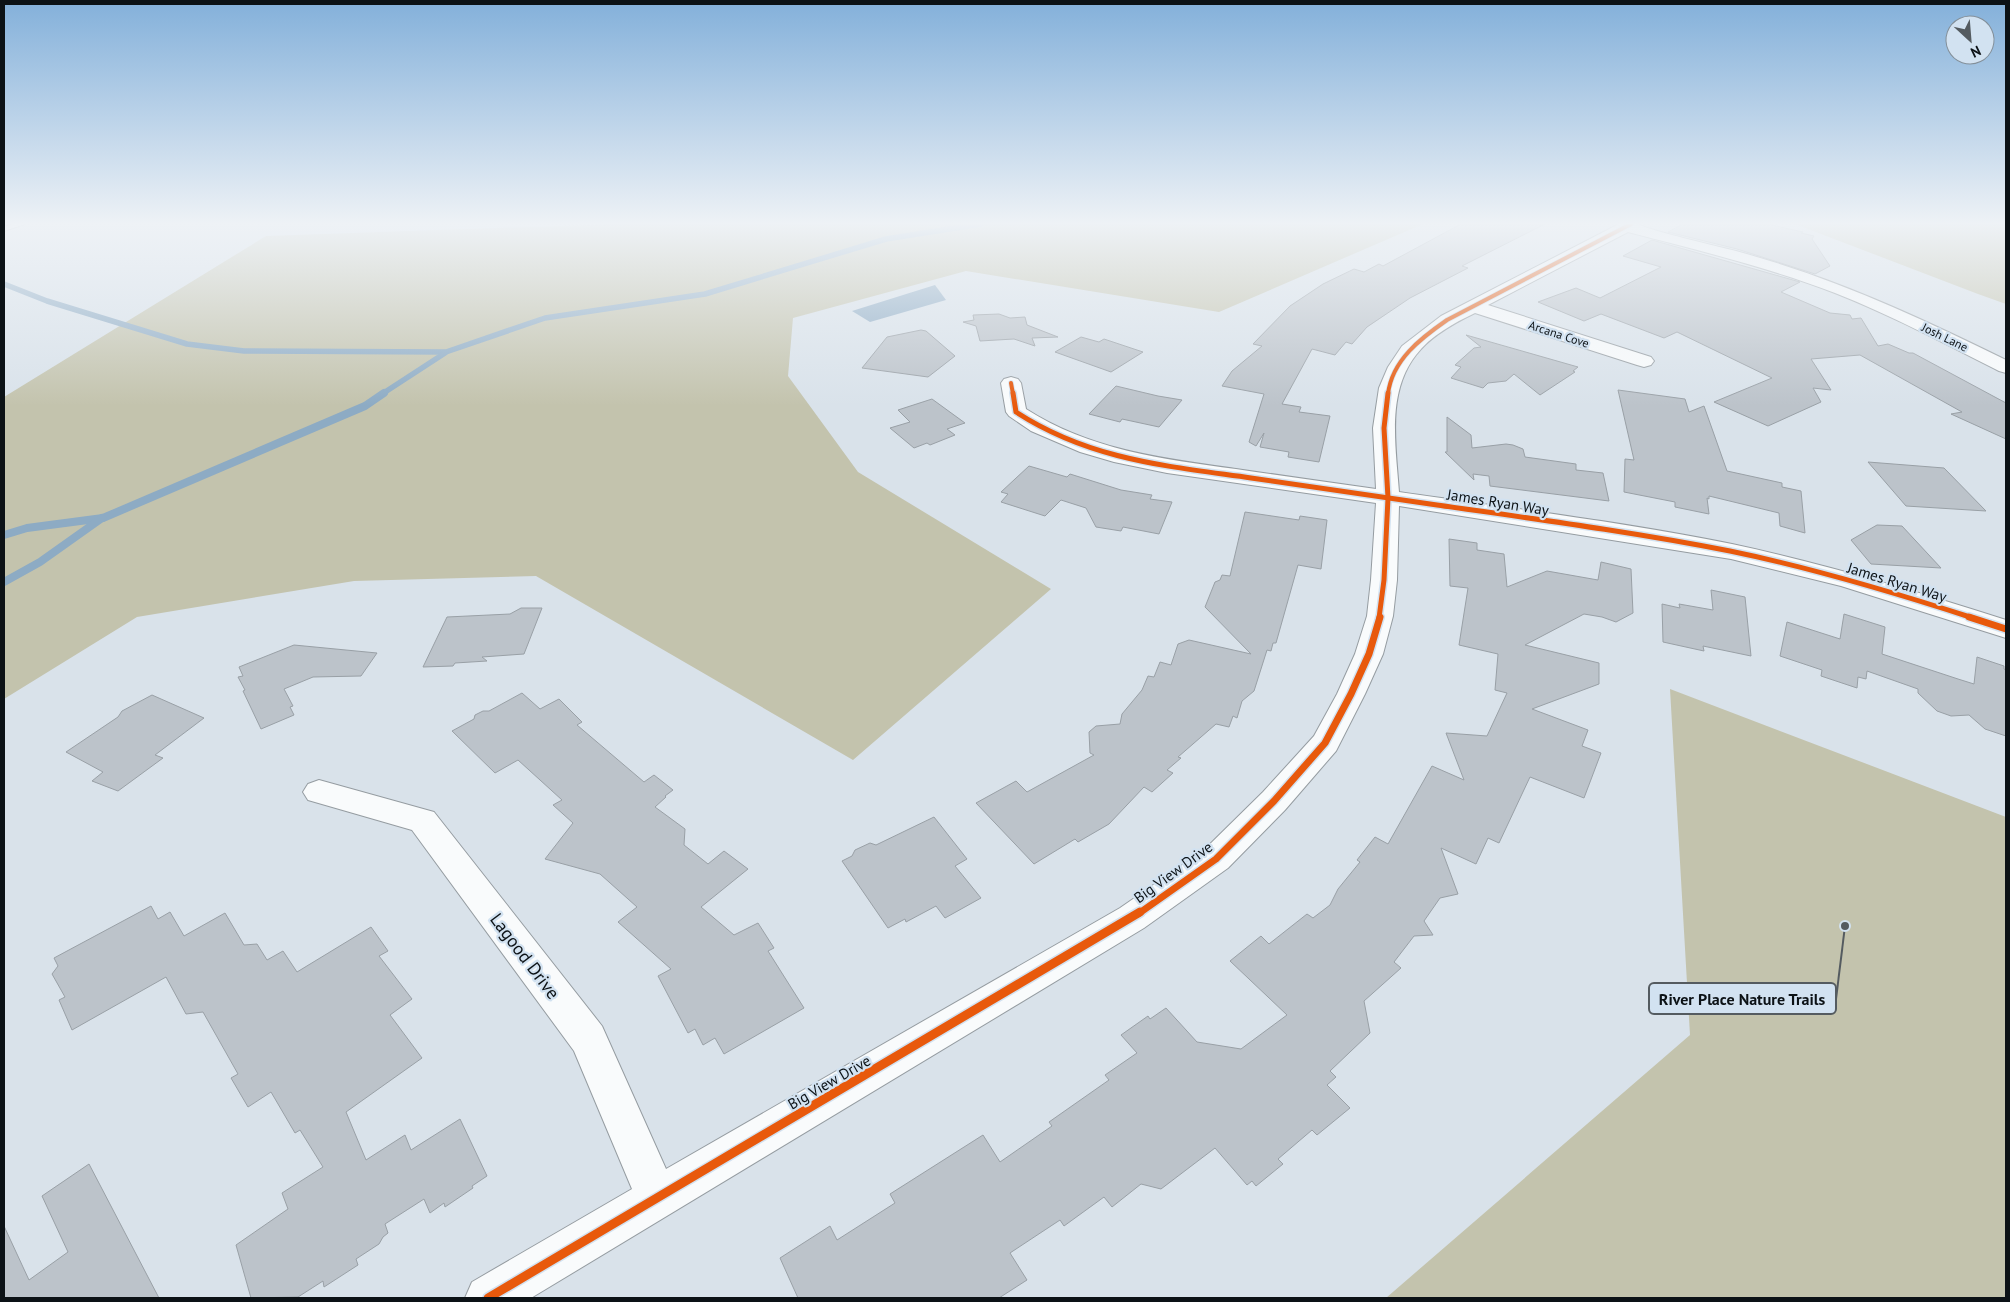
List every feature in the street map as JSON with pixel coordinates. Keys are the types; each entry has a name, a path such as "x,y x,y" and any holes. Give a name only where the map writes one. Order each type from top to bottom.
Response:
{"street":[{"name":"Big View Drive","path":"488,1298 656,1197 1132,918 1216,859 1274,801 1325,743 1351,694 1368,654 1380,616 1388,498 1384,420 1389,388 1398,367 1409,350 1447,320 1517,285"},
{"name":"Josh Lane","path":"1827,285 1882,307 2006,367"},
{"name":"Arcana Cove","path":"1475,307 1644,361"},
{"name":"James Ryan Way","path":"1011,384 1016,412 1032,424 1101,452 1153,464 1692,544 1760,557 1899,594 2006,630"},
{"name":"Lagood Drive","path":"319,792 423,821 588,1040 636,1146 656,1197"}],"green space":[{"path":"187,285 915,285 793,318 788,376 858,472 1051,589 853,760 536,576 354,581 137,617 4,699 4,397"},
{"path":"1051,285 1282,285 1219,312"},
{"path":"1954,285 2006,285 2006,304"},
{"path":"1670,689 2006,817 2006,1298 1386,1298 1690,1035"}],"water":[{"path":"935,285 946,300 870,322 852,311"}],"building":[{"path":"1322,285 1436,285 1410,298 1367,327 1352,344 1346,342 1335,355 1312,349 1282,404 1301,407 1299,412 1330,416 1319,462 1288,457 1289,452 1260,447 1264,433 1256,446 1249,442 1264,394 1222,386 1232,371 1262,346 1253,344 1290,306"},
{"path":"1626,285 1795,285 1781,292 1830,313 1850,315 1852,319 1861,318 1878,346 1888,344 1913,353 2006,403 2006,439 1951,414 1962,412 1860,355 1811,359 1831,390 1813,388 1821,402 1768,426 1714,402 1772,378 1677,332 1664,338 1601,314 1584,321 1538,302 1576,288 1600,298"},
{"path":"999,314 1010,318 1025,317 1027,325 1058,337 1032,338 1035,346 1014,339 980,341 976,326 963,322 974,320 973,315"},
{"path":"921,330 926,331 955,356 928,377 862,368 887,337"},
{"path":"1466,335 1578,367 1573,371 1575,372 1540,395 1514,374 1506,381 1488,383 1483,388 1451,378 1461,367 1455,365 1474,348 1481,347"},
{"path":"1081,337 1099,342 1104,339 1143,352 1111,372 1055,352"},
{"path":"1116,386 1182,400 1159,427 1122,419 1120,422 1089,414"},
{"path":"1618,390 1685,399 1689,412 1704,406 1727,471 1782,483 1782,487 1801,491 1805,533 1780,526 1779,513 1709,496 1709,499 1707,498 1709,514 1675,507 1675,502 1624,492 1625,459 1634,460"},
{"path":"932,399 965,423 947,429 955,435 930,445 927,443 914,448 890,428 910,422 898,410"},
{"path":"1447,417 1471,435 1472,448 1506,444 1513,445 1523,449 1525,457 1576,464 1576,470 1603,473 1609,501 1490,486 1489,476 1473,474 1474,480 1445,452 1447,452"},
{"path":"1868,462 1944,468 1986,511 1906,506"},
{"path":"1029,466 1067,477 1070,474 1121,490 1152,495 1150,499 1172,502 1159,534 1123,527 1121,531 1096,527 1086,508 1061,500 1045,516 1001,502 1008,494 1001,492"},
{"path":"1245,512 1299,520 1300,516 1327,520 1321,569 1298,565 1276,643 1273,643 1271,651 1267,650 1254,691 1242,701 1237,718 1233,716 1229,727 1216,724 1178,757 1181,758 1167,770 1173,773 1152,792 1144,787 1109,824 1078,842 1075,839 1034,864 976,803 1016,781 1027,792 1094,755 1090,753 1089,732 1096,726 1120,724 1122,714 1142,690 1148,676 1154,677 1160,662 1171,665 1178,644 1189,640 1251,654 1205,607 1215,582 1220,580 1222,575 1230,576"},
{"path":"1877,525 1902,526 1941,568 1871,564 1851,540"},
{"path":"1449,539 1477,543 1477,550 1504,554 1507,587 1547,571 1598,580 1601,562 1631,569 1633,613 1616,622 1584,614 1525,645 1599,663 1599,684 1532,709 1588,730 1582,746 1601,753 1584,798 1530,777 1499,843 1488,838 1476,864 1441,848 1458,894 1440,898 1424,921 1433,935 1414,936 1394,962 1401,968 1364,1001 1370,1033 1330,1071 1336,1077 1327,1085 1350,1108 1317,1135 1312,1130 1278,1159 1283,1164 1256,1186 1252,1181 1247,1185 1215,1148 1161,1189 1141,1184 1112,1207 1104,1197 1064,1226 1060,1220 1010,1253 1027,1280 999,1298 798,1298 780,1258 830,1226 837,1240 895,1203 890,1194 983,1135 1000,1162 1052,1126 1049,1122 1109,1080 1105,1075 1137,1053 1121,1035 1148,1016 1150,1019 1166,1008 1197,1042 1241,1049 1287,1015 1230,961 1261,936 1269,944 1307,914 1313,918 1330,905 1338,889 1360,862 1357,860 1375,837 1388,844 1432,766 1464,780 1446,733 1487,736 1507,693 1495,690 1498,654 1459,645 1468,588 1450,586"},
{"path":"1711,590 1745,597 1751,656 1703,646 1704,651 1663,642 1662,604 1680,608 1679,604 1713,610"},
{"path":"521,608 542,608 524,654 482,657 487,661 455,663 453,666 423,667 447,617 510,614"},
{"path":"1844,614 1885,627 1882,654 1958,679 1974,684 1977,657 2004,666 2006,670 2006,736 1985,729 1969,715 1951,716 1937,711 1918,693 1918,689 1867,671 1866,679 1858,677 1857,688 1821,676 1822,670 1780,656 1787,622 1840,639"},
{"path":"294,645 377,653 361,676 313,677 284,689 293,706 290,707 294,715 261,729 238,677 243,676 239,667"},
{"path":"522,693 540,709 559,699 582,722 577,725 644,782 654,775 673,790 655,807 685,829 684,845 708,864 724,851 748,869 701,907 734,935 758,923 774,948 768,951 804,1008 724,1054 715,1038 703,1045 695,1029 688,1033 658,976 671,969 618,922 637,907 600,874 545,859 573,823 553,805 562,800 518,760 495,773 452,731 474,719 475,715 483,711 489,711"},
{"path":"152,695 204,718 155,755 163,758 118,791 92,781 103,772 66,752 118,717 122,711"},
{"path":"934,817 967,859 955,866 981,898 945,918 936,906 906,922 905,919 888,928 842,861 852,856 855,850 870,843 876,845"},
{"path":"151,906 158,919 170,912 184,936 225,913 244,945 257,944 267,960 283,951 297,972 371,927 388,951 379,956 412,999 390,1015 422,1058 346,1112 366,1160 405,1135 411,1150 460,1119 487,1176 445,1207 444,1203 430,1213 424,1199 385,1224 388,1233 379,1244 356,1259 358,1265 324,1287 323,1281 298,1297 251,1298 236,1245 288,1209 282,1193 323,1167 300,1130 295,1133 271,1092 248,1107 231,1078 238,1074 203,1012 186,1014 166,977 72,1030 59,1000 65,997 52,974 58,966 54,958"},
{"path":"89,1164 159,1298 4,1298 4,1226 29,1280 68,1252 42,1196"}],"waterway":[{"path":"6,285 47,301 187,344 244,351 446,352 545,318 705,294 735,285"},
{"path":"382,394 445,353"},
{"path":"102,518 365,406 384,393"},
{"path":"4,535 27,528 102,518"},
{"path":"4,582 40,562 102,518"}],"cycle path":[{"path":"488,1298 1132,918 1216,859 1274,801 1325,743 1351,694 1369,654 1380,616 1384,580 1388,498 1384,428 1389,388 1398,367 1409,350 1427,334 1447,320 1515,285"},
{"path":"1011,383 1016,412 1039,427 1062,438 1114,455 1167,466 1482,511 1731,551 1850,580 2006,629"}],"place":[{"name":"River Place Nature Trails","path":"1845,926"}]}
